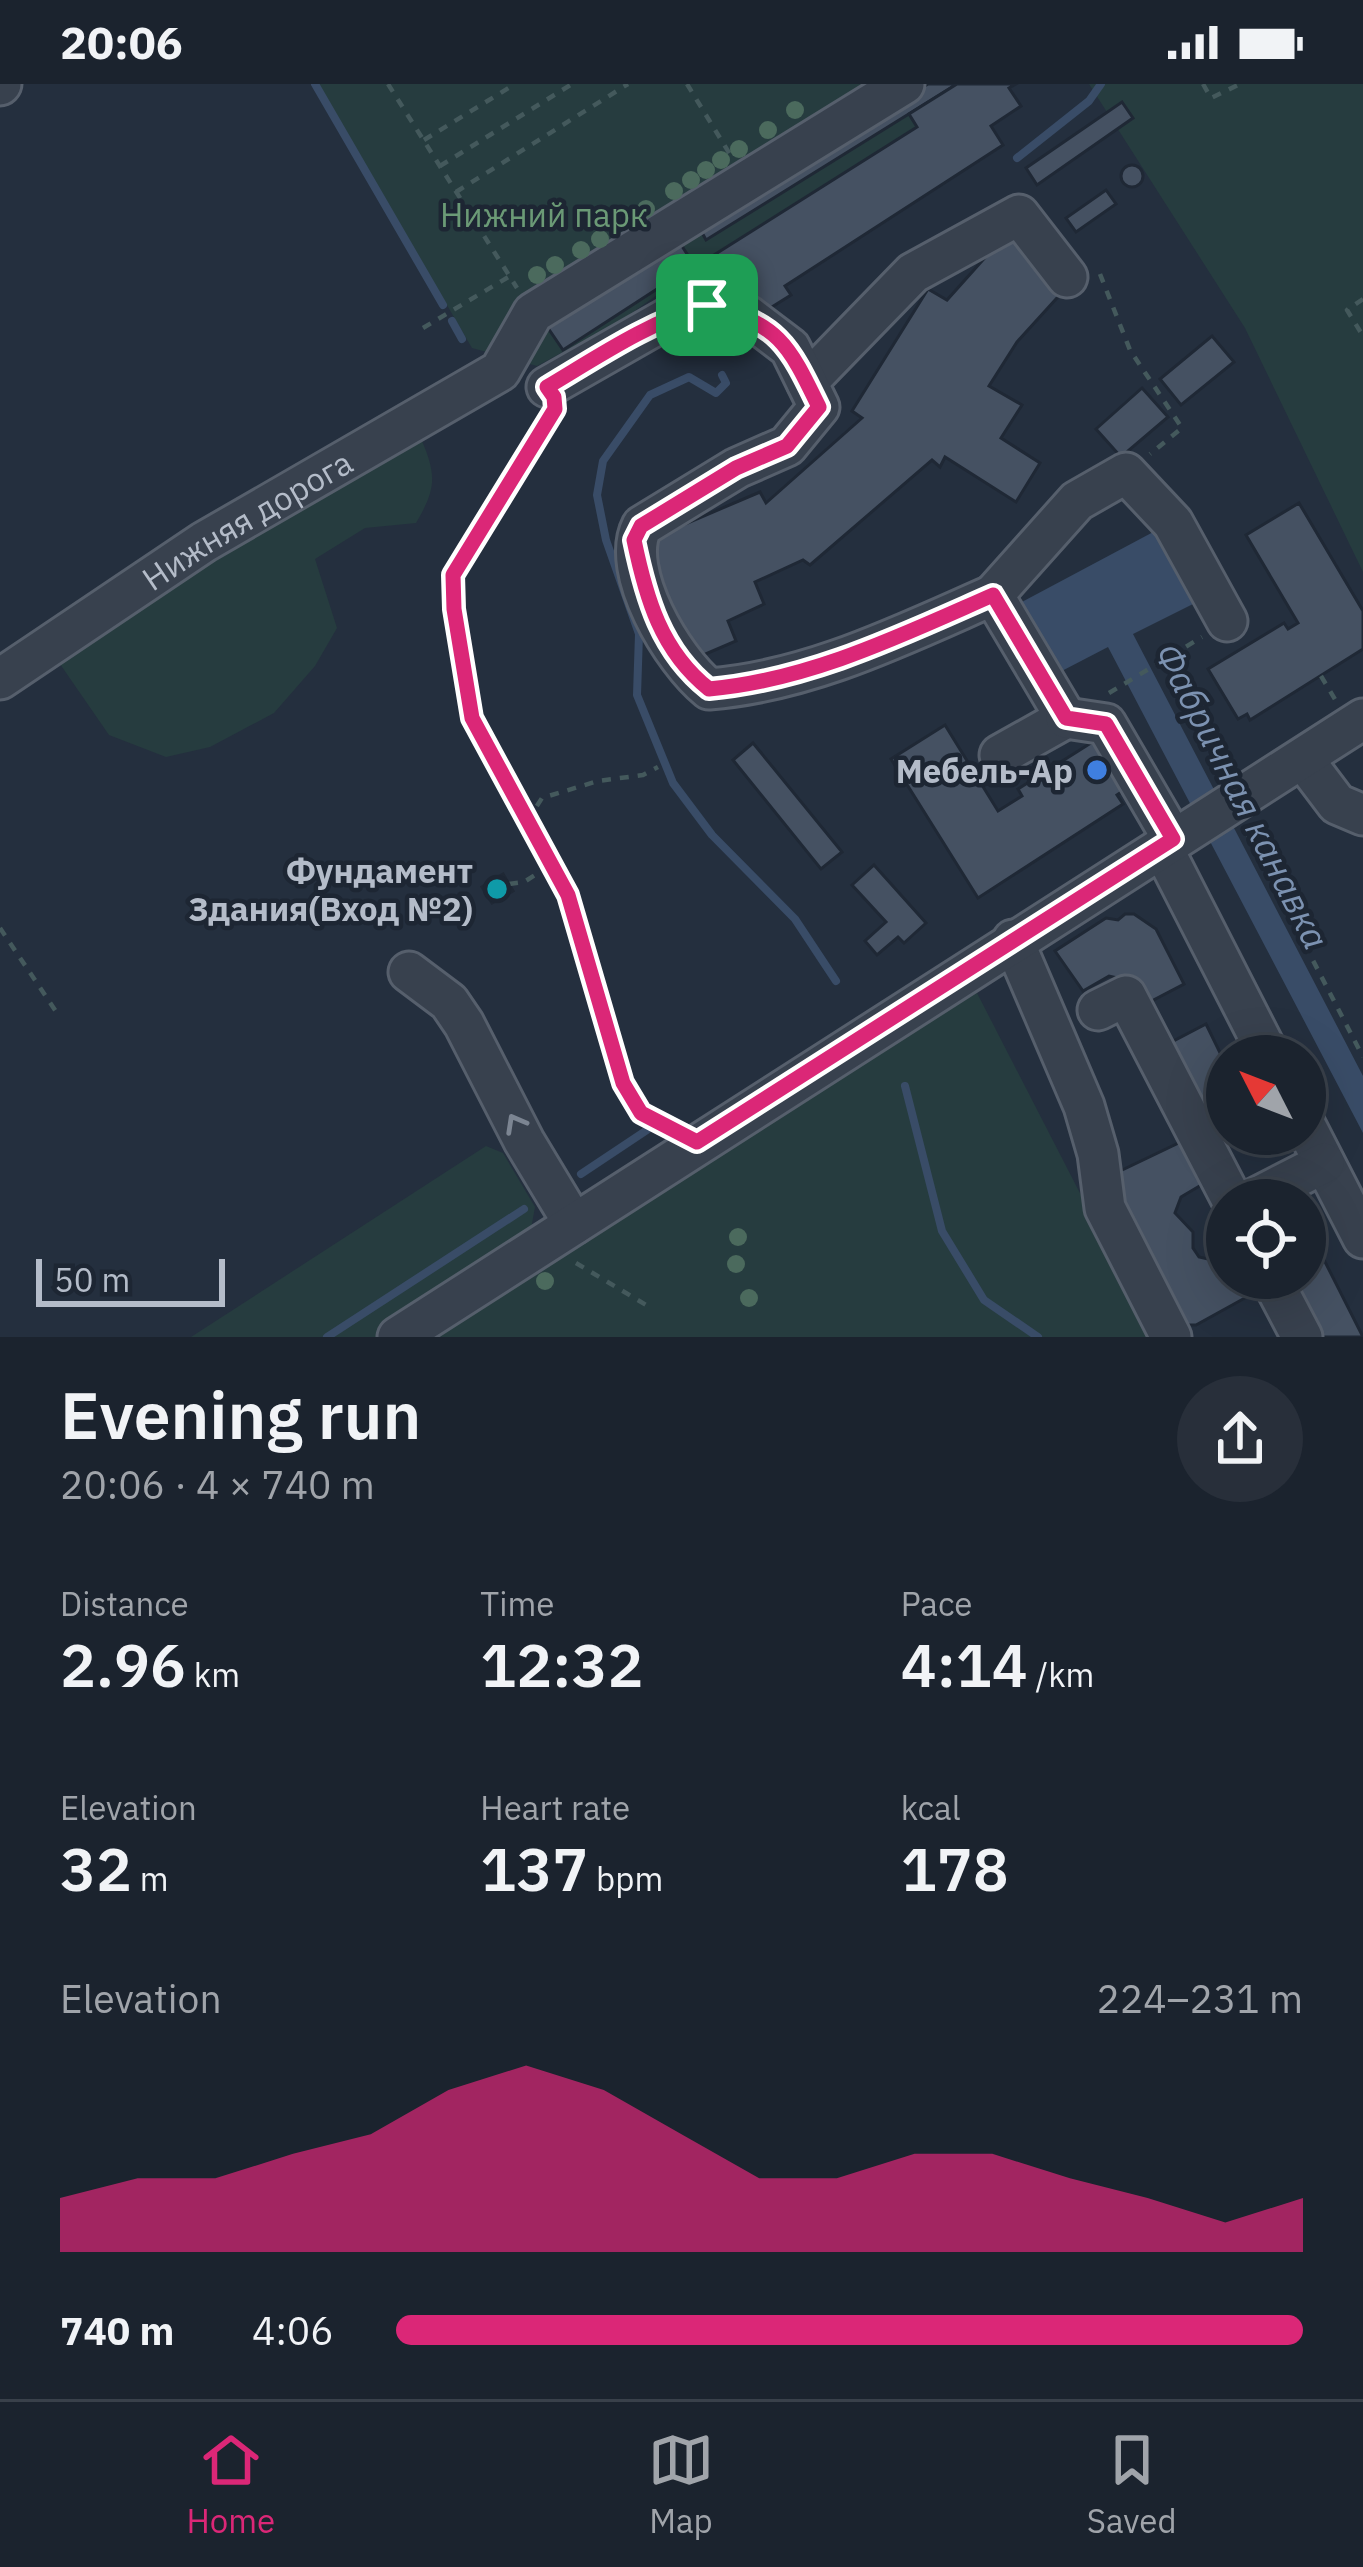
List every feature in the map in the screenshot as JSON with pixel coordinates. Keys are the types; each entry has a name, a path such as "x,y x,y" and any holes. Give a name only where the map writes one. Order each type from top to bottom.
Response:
{"street":[{"path":"533,314 904,84"},
{"path":"807,382 913,273 1019,215 1078,268"},
{"path":"547,387 632,336 675,314 707,305 748,316 790,348 819,407 787,446 736,468 641,526 634,540 658,628 691,675 709,689 849,658 993,595 1077,501 1126,473 1173,523 1227,621"},
{"name":"Нижняя дорога","path":"0,679 204,542 500,371 533,314"},
{"path":"993,595 1080,710 1106,724 1174,839 1260,1035"},
{"path":"1000,755 1080,710"},
{"path":"398,1337 1303,759 1349,710"},
{"path":"1303,759 1337,804 1363,815"},
{"path":"1013,940 1088,1069 1106,1208 1172,1337"},
{"path":"409,973 449,1002 464,1024 562,1232"},
{"path":"1098,1010 1126,996 1221,1179"},
{"path":"1320,1155 1363,1238"},
{"path":"1292,1179 1324,1162"},
{"path":"1282,1299 1302,1337"}],"path":[{"path":"388,84 533,314"},
{"path":"424,140 515,84"},
{"path":"440,166 572,84"},
{"path":"456,192 628,84"},
{"path":"687,84 746,181"},
{"path":"1203,84 1211,98 1240,84"},
{"path":"1078,268 1102,278 1130,350 1182,428 1126,473"},
{"path":"422,328 510,276"},
{"path":"1363,299 1347,310 1363,336"},
{"path":"547,387 555,409 453,575 472,718 568,895 623,1083 641,1113 697,1142"},
{"path":"1080,710 1183,650"},
{"path":"1322,676 1349,710"},
{"path":"527,821 542,798 598,781 644,775 658,767"},
{"path":"1242,798 1363,1058"},
{"path":"509,884 524,882 551,866"},
{"path":"0,928 57,1013"},
{"path":"562,1232 569,1259 646,1305"}],"green space":[{"name":"Нижний парк","path":"318,84 957,84 910,114 917,127 706,260 622,320 537,366 472,348"},
{"path":"1089,84 1363,84 1363,572 1245,328"},
{"path":"419,434 432,479 423,510 416,523 365,528 315,559 337,628 315,666 274,713 210,747 166,757 109,735 51,651"},
{"path":"977,993 1154,1337 428,1337 910,1031"},
{"path":"486,1146 503,1153 535,1207 531,1229 520,1244 376,1337 191,1337"}],"water":[{"path":"1157,530 1195,603 1133,634 1363,1076 1363,1133 1326,1062 1326,1035 1312,1035 1108,647 1056,674 1020,603"}],"building":[{"path":"928,84 957,84 706,240 699,227"},
{"path":"957,84 1016,84 1009,88 1021,106 991,126 1003,145 785,286 791,295 767,310 730,291 706,260 917,127 909,114"},
{"path":"1122,102 1133,118 1037,185 1026,168"},
{"path":"1132,165 1143,176 1132,187 1121,176"},
{"path":"1106,190 1116,204 1076,232 1066,218"},
{"path":"1007,233 1066,288 1017,342 989,386 1022,405 1001,438 1040,463 1016,502 945,457 940,467 932,460 810,565 803,560 755,582 764,604 728,621 736,641 694,659 643,542 760,492 766,503 862,418 852,411 928,289 947,300"},
{"path":"680,243 694,265 563,350 548,328"},
{"path":"1212,336 1234,362 1181,405 1160,379"},
{"path":"1142,388 1168,417 1121,457 1096,429"},
{"path":"1299,503 1363,611 1363,649 1250,720 1247,714 1238,719 1208,669 1284,623 1288,629 1298,623 1246,535"},
{"path":"945,725 998,811 1022,796 1018,789 1102,736 1132,785 1117,795 1123,804 978,898 891,759"},
{"path":"753,743 842,852 821,869 733,760"},
{"path":"874,865 926,923 904,943 898,937 877,955 865,941 886,922 852,885"},
{"name":"Фундамент Здания(Вход №2)","path":"503,874 513,891 492,903 482,887"},
{"path":"1134,914 1156,929 1184,984 1142,1006 1127,980 1109,976 1083,991 1055,951 1106,918 1118,920"},
{"path":"1206,1024 1211,1035 1206,1035 1206,1128 1164,1046"},
{"path":"1187,1139 1207,1179 1181,1197 1175,1213 1193,1232 1193,1248 1199,1257 1206,1259 1206,1299 1243,1299 1196,1325 1183,1325 1109,1196 1116,1173"},
{"path":"1326,1264 1363,1337 1309,1337 1290,1299 1326,1299"}],"waterway":[{"path":"315,84 443,305"},
{"path":"1017,158 1089,101 1101,84"},
{"path":"452,321 462,339"},
{"path":"722,375 726,383 716,393 689,377 650,395 603,461 597,495 606,540 639,634 637,695 673,783 712,835 795,919 836,981"},
{"path":"905,1086 942,1231 984,1300 1038,1337"},
{"path":"581,1174 647,1130"},
{"path":"327,1337 524,1209"}],"place":[{"name":"Мебель-Ар","path":"1097,770"},
{"name":"Фундамент Здания(Вход №2)","path":"497,889"}],"route":[{"path":"707,305 748,316 790,348 819,407 787,446 736,468 641,526 634,540 658,628 691,675 709,689 734,687 849,658 993,595 1066,718 1106,724 1173,839 697,1142 641,1113 623,1083 568,895 472,718 453,575 555,409 547,387 632,336 675,314 707,305"}],"water label":[{"name":"Фабричная канавка","path":"1243,796"}]}
